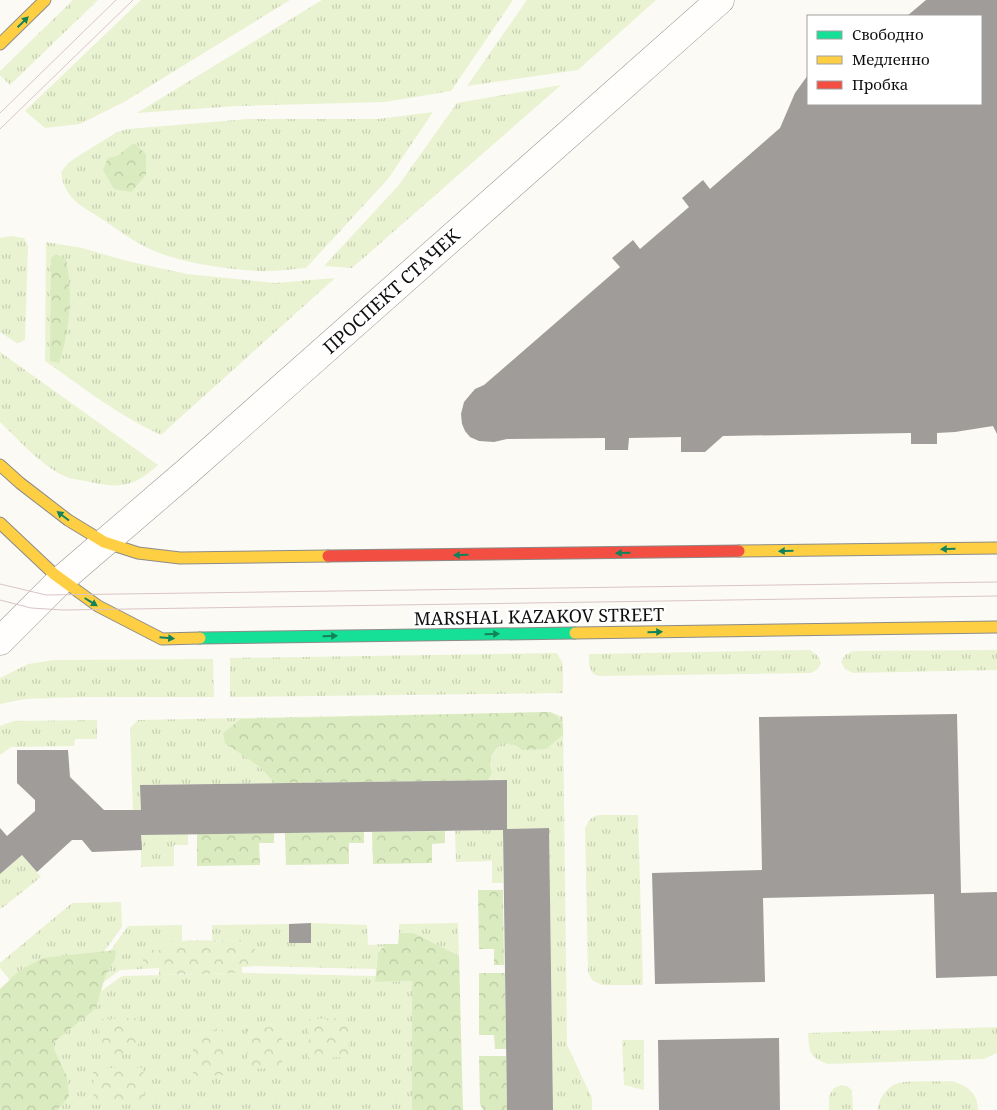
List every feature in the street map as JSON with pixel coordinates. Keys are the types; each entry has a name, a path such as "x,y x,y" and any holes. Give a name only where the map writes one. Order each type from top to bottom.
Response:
{"street":[{"path":"0,44 45,0"},
{"name":"ПРОСПЕКТ СТАЧЕК","path":"0,641 61,580 189,470 720,0"},
{"path":"0,465 68,520 104,542 138,553 180,558 997,548"},
{"name":"MARSHAL KAZAKOV STREET","path":"0,523 61,580 103,609 162,639 997,627"}],"green space":[{"path":"73,0 98,0 10,85 0,75 0,71"},
{"path":"141,0 290,0 124,102 80,124 45,128 25,111"},
{"path":"322,0 513,0 451,91 385,102 237,106 137,113"},
{"path":"527,0 656,0 578,70 467,86"},
{"path":"561,85 352,268 324,266 398,186 457,103"},
{"path":"433,112 388,179 306,268 271,271 237,269 187,261 156,252 132,239 75,200 66,188 61,172 69,162 117,132 128,129 248,119 378,119"},
{"path":"134,143 146,154 146,175 131,192 114,189 103,170 108,158 117,156"},
{"path":"11,236 24,238 28,246 25,340 17,343 0,332 0,238"},
{"path":"46,242 82,248 127,261 187,274 275,283 335,278 161,435 116,410 45,361"},
{"path":"56,254 66,259 70,298 66,338 59,363 50,361 51,258"},
{"path":"0,352 158,465 136,481 122,485 105,485 69,478 50,468 0,422"},
{"path":"810,650 818,656 821,663 818,669 811,673 599,676 593,674 589,665 589,654"},
{"path":"997,650 997,670 853,673 845,669 841,662 845,655 853,651"},
{"path":"557,653 563,664 563,693 230,697 230,658"},
{"path":"213,659 214,697 79,697 25,699 0,704 0,678 28,664 54,660"},
{"path":"550,712 563,717 567,1045 592,1098 592,1110 553,1110 549,828 507,829 506,780 141,785 141,810 133,810 130,728 138,720"},
{"path":"550,712 556,715 563,724 563,735 546,749 522,750 515,745 502,743 491,756 492,772 488,780 275,783 260,767 225,743 223,733 241,719"},
{"path":"97,720 97,739 75,739 74,746 11,747 0,755 0,726 14,721"},
{"path":"598,815 638,815 643,985 602,985 592,980 588,972 585,828 590,819"},
{"path":"503,830 503,883 492,883 492,861 456,862 455,831"},
{"path":"445,831 445,843 432,844 432,863 373,864 372,832"},
{"path":"364,832 364,843 349,843 349,864 286,865 285,833"},
{"path":"274,833 274,843 259,843 260,865 197,866 197,834"},
{"path":"188,834 188,845 174,845 174,866 141,867 141,835"},
{"path":"22,855 41,877 1,909 0,874"},
{"path":"478,890 503,890 504,965 494,965 494,949 479,949"},
{"path":"121,902 122,927 66,1003 43,1021 0,968 0,963 72,903"},
{"path":"311,923 367,925 368,945 386,944 378,953 376,969 255,966 255,949 243,949 242,940 212,940 212,925 289,924 289,943 311,943"},
{"path":"458,923 459,956 414,933 399,933 399,924"},
{"path":"182,925 182,941 160,941 160,950 143,950 143,969 120,970 76,1003 74,1002 128,926"},
{"path":"399,933 414,933 459,956 463,1110 412,1110 412,981 375,982 378,953 386,944 398,944"},
{"path":"242,940 243,949 255,949 255,966 242,967 242,973 159,975 159,968 143,969 143,950 160,950 159,941"},
{"path":"116,950 115,959 106,974 96,1008 54,1042 54,1049 67,1077 69,1097 57,1110 0,1110 0,989 19,971 43,958"},
{"path":"242,973 376,976 375,982 412,981 412,1110 33,1110 40,1035 122,976"},
{"path":"479,973 505,973 506,1049 495,1049 494,1035 479,1035"},
{"path":"139,1018 138,1054 100,1054 99,1019"},
{"path":"348,1018 349,1057 309,1058 309,1019"},
{"path":"282,1027 282,1068 248,1069 247,1028"},
{"path":"997,1027 997,1053 984,1059 828,1064 817,1059 811,1053 808,1033"},
{"path":"227,1030 227,1075 193,1076 193,1031"},
{"path":"622,1040 644,1040 644,1090 624,1085"},
{"path":"479,1056 506,1056 507,1110 483,1110 480,1104"},
{"path":"93,1068 143,1068 145,1104 94,1105"},
{"path":"951,1081 967,1087 974,1094 978,1110 878,1110 884,1094 891,1087 899,1083"},
{"path":"841,1085 847,1086 852,1090 853,1110 829,1110 829,1096 834,1088"}],"building":[{"path":"926,0 997,0 997,434 993,426 937,433 937,444 911,444 911,433 723,436 705,452 681,452 681,437 629,438 628,450 605,450 605,438 507,439 494,442 479,441 470,437 462,424 461,414 464,402 475,389 484,385 620,267 612,258 633,240 640,249 689,207 682,198 703,180 710,189 780,128 795,93 807,76 807,105 982,105 982,15 908,15"},
{"path":"957,714 961,893 997,892 997,976 936,978 934,894 763,898 765,982 655,984 652,873 762,870 759,717"},
{"path":"17,750 68,750 70,777 104,810 141,810 140,785 507,780 507,829 549,828 553,1110 507,1110 503,830 141,835 142,850 92,852 82,840 72,840 37,872 22,855 0,874 0,828 7,836 35,811 35,800 17,783"},
{"path":"311,923 311,943 289,943 289,924"},
{"path":"779,1038 780,1110 659,1110 658,1040"}],"tram line":[{"path":"0,113 116,0"},
{"path":"0,129 133,0"},
{"path":"0,584 46,595 997,582"},
{"path":"0,600 31,608 63,610 997,596"}],"traffic: fast":[{"path":"200,638 575,633"}],"traffic: slow":[{"path":"0,44 45,0"},
{"path":"0,465 68,520 104,542 138,553 180,558 328,556"},
{"path":"0,523 54,574 98,606 162,639 200,638"},
{"path":"739,551 997,548"},
{"path":"575,633 997,627"}],"traffic: jam":[{"path":"328,556 739,551"}]}
